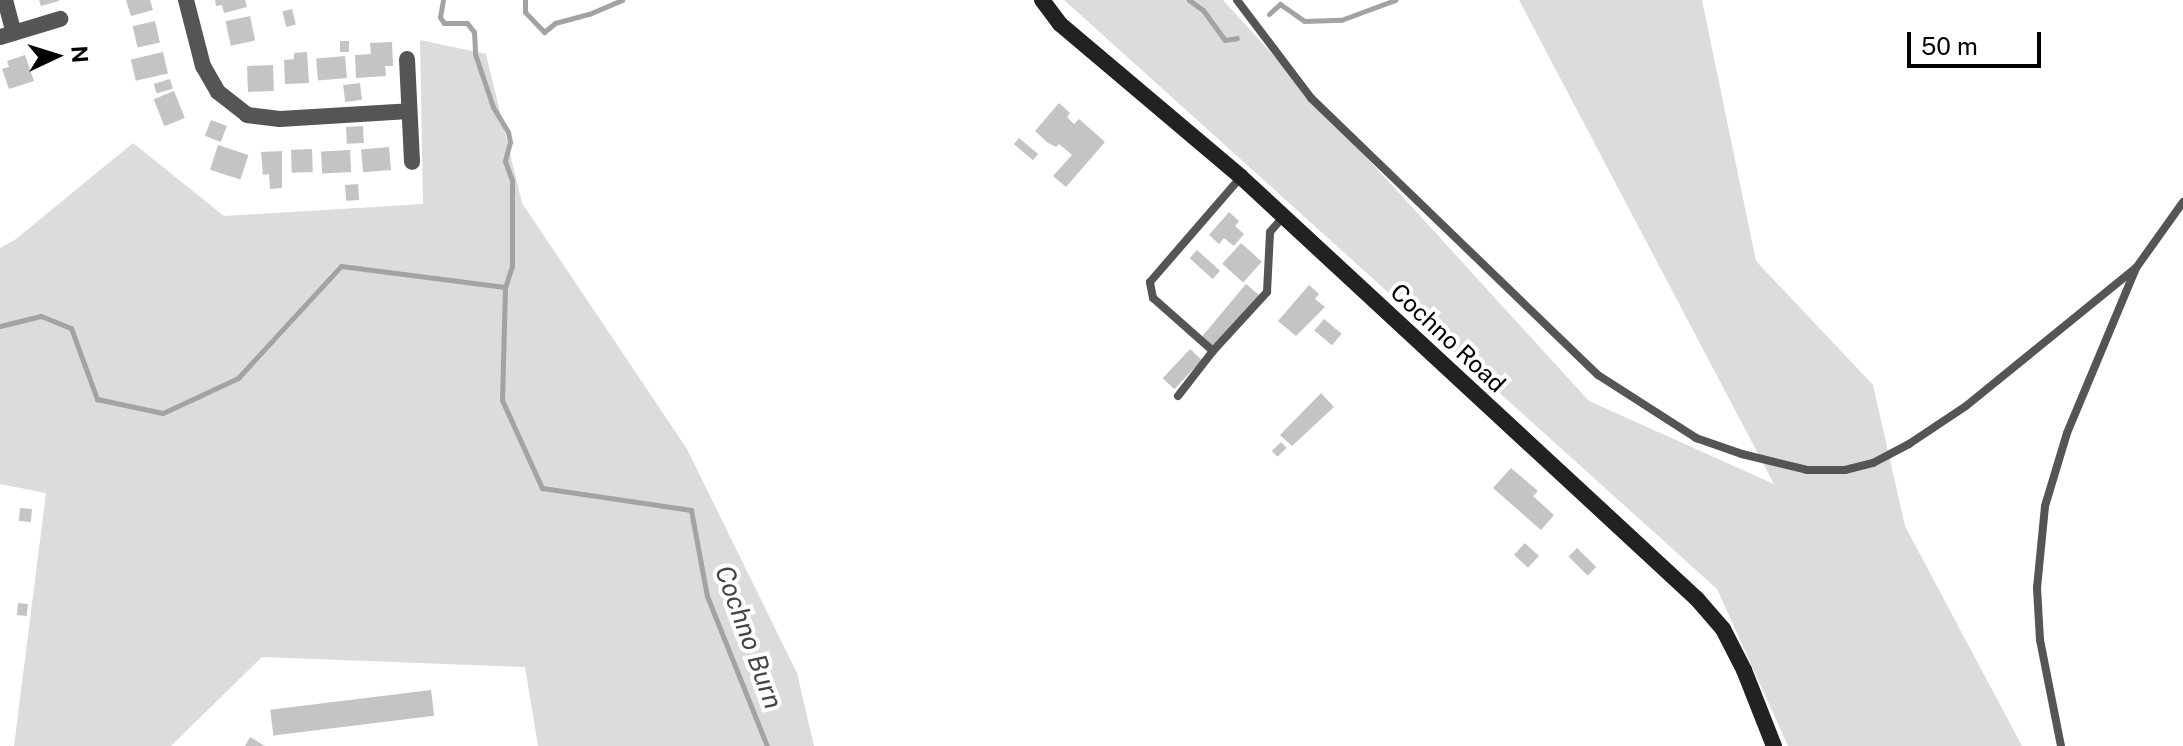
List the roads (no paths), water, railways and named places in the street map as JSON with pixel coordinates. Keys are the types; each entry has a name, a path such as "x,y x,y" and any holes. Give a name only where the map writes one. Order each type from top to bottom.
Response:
{"street":[{"path":"5,0 7,35 60,19"},
{"path":"186,0 203,66 218,92 247,115 280,119 409,111"},
{"name":"Cochno Road","path":"1042,0 1060,24 1241,177 1697,599 1730,643 1774,746"},
{"path":"407,59 412,162"}],"lane":[{"path":"1237,0 1311,98 1598,375 1696,438 1742,454 1807,470 1845,470 1873,463 1909,444 1966,406 2136,268"},
{"path":"1213,351 1153,298 1150,282 1241,177"},
{"path":"2061,746 2040,640 2037,588 2045,506 2067,433 2136,268 2183,202"},
{"path":"1178,396 1213,351 1267,292 1270,232 1283,217"}],"waterway":[{"path":"443,0 440,17 444,23 467,23 474,32 475,54 493,107 508,132 510,142 505,161 512,180 512,266 505,287"},
{"path":"525,0 525,12 544,32 555,23 589,14 622,0"},
{"path":"1189,0 1203,10 1225,40 1237,38"},
{"path":"1269,14 1280,4 1304,21 1341,20 1395,0"},
{"name":"Cochno Burn","path":"0,326 41,316 71,328 97,399 163,413 238,378 341,266 505,287 502,400 542,488 691,510 707,596 767,746"}]}
